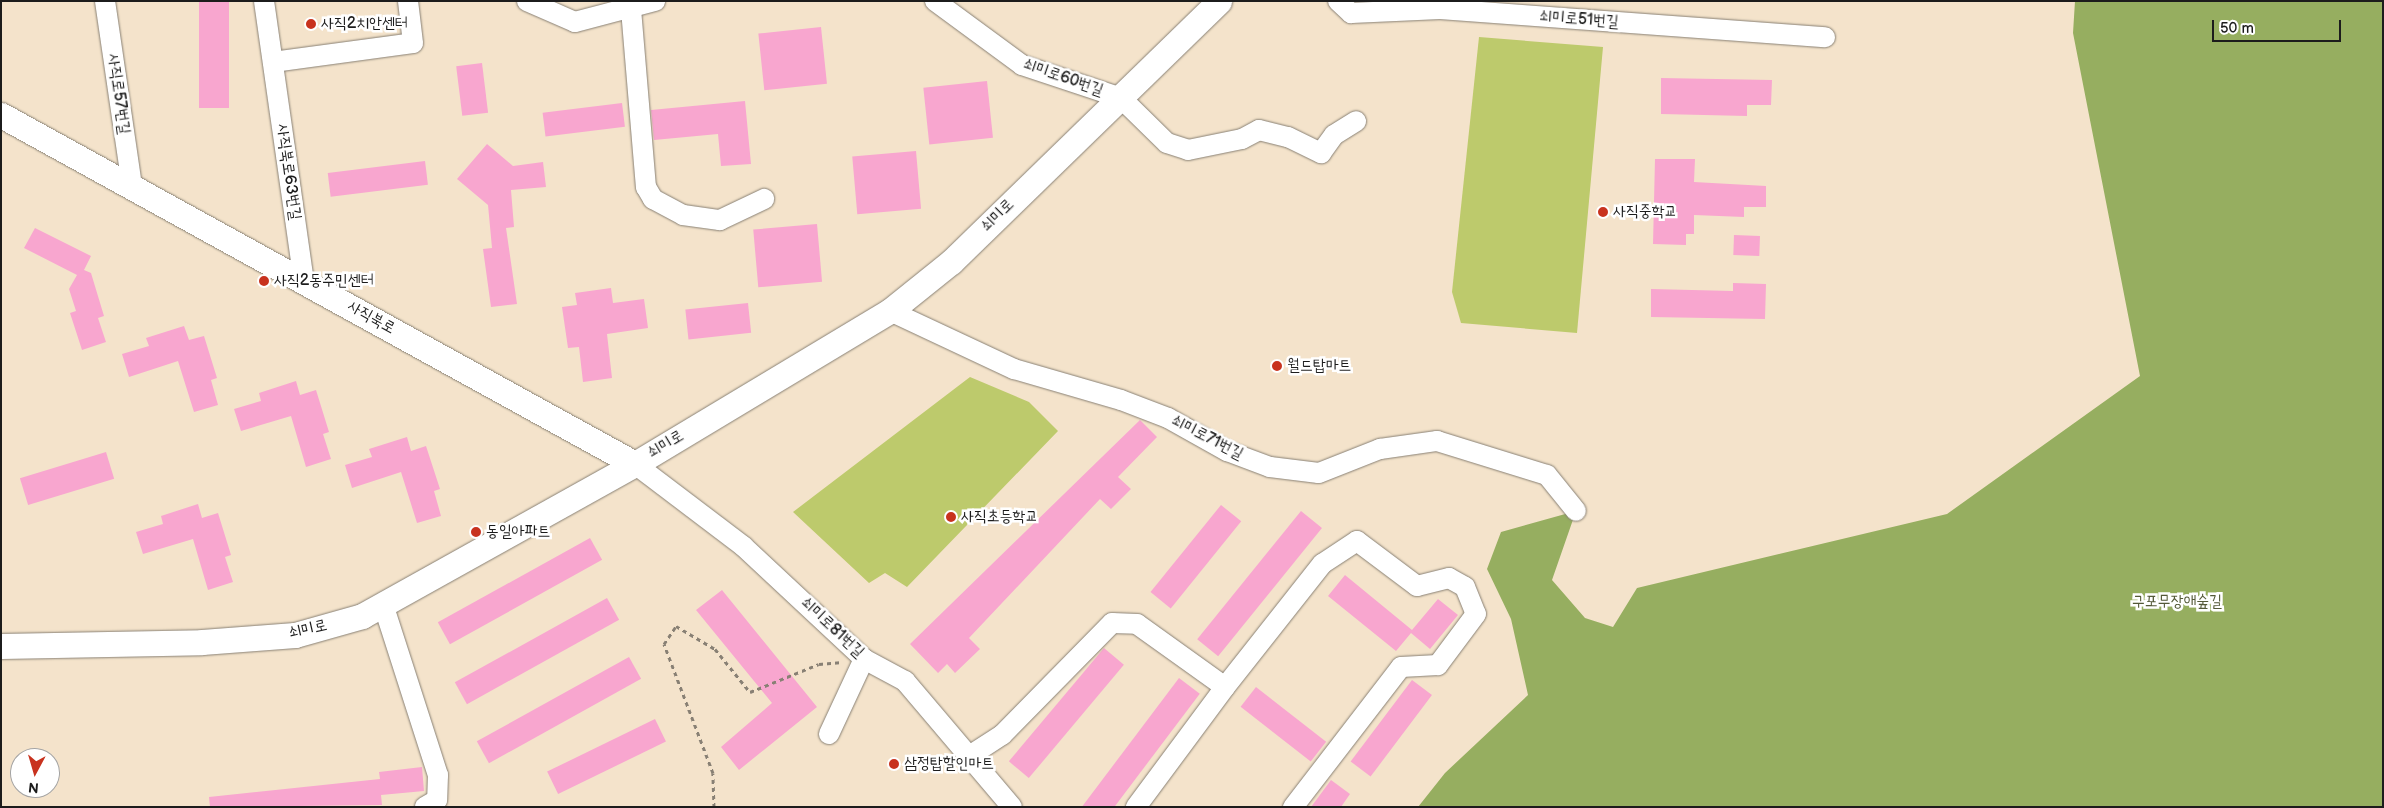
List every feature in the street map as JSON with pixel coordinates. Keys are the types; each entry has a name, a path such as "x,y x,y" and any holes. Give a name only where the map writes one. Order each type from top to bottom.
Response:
{"main road":[{"name":"쇠미로","path":"1,646 295,635 362,616 635,464 890,311 951,262 1219,1"},
{"name":"사직북로","path":"1,115 635,464"}],"street":[{"name":"사직로57번길","path":"105,1 132,187"},
{"name":"사직북로63번길","path":"264,1 304,282"},
{"path":"273,62 413,43 408,1"},
{"path":"527,1 575,22 655,1"},
{"name":"쇠미로60번길","path":"935,1 1022,65 1121,98"},
{"name":"쇠미로51번길","path":"1338,1 1351,13 1440,9 1825,37"},
{"path":"630,9 646,187 653,199 683,215 720,220 764,199"},
{"path":"1121,98 1167,143 1188,150 1242,139 1259,130 1288,137 1320,153 1334,135 1356,121"},
{"name":"쇠미로71번길","path":"890,311 1014,368 1128,403 1168,418 1227,451 1270,466 1319,473 1380,449 1437,440 1547,475 1576,511"},
{"name":"쇠미로81번길","path":"635,464 743,546 864,659 905,681 971,755 1012,807"},
{"path":"1136,807 1225,687 1322,564 1357,541 1417,586 1449,578 1465,587 1476,614 1438,665 1401,667 1293,807"},
{"path":"383,604 438,775 437,800 425,807"},
{"path":"971,755 1002,735 1112,623 1137,624 1225,687"},
{"path":"830,734 864,659"}],"path":[{"path":"714,807 713,773 664,644 676,626 715,649 750,692 819,664 864,659"}],"green space":[{"name":"구포무장애숲길","path":"2075,1 2383,1 2383,807 1418,807 1445,773 1528,695 1511,619 1487,569 1501,532 1576,511 1552,580 1585,618 1613,627 1637,588 1947,514 2140,376 2073,33"},
{"path":"1479,37 1603,47 1577,333 1461,323 1452,292"},
{"path":"970,377 1029,402 1058,431 907,587 885,573 869,583 793,512"}],"building":[{"path":"199,1 229,1 229,108 199,108"},
{"path":"821,27 827,84 764,90 758,34"},
{"path":"482,63 488,113 462,116 456,66"},
{"path":"1661,78 1772,80 1771,105 1747,105 1747,116 1661,114"},
{"path":"987,81 993,138 929,144 923,88"},
{"path":"745,101 751,164 721,166 718,134 654,140 651,110"},
{"path":"622,103 625,127 546,137 543,113"},
{"path":"487,144 513,166 543,162 546,187 511,190 514,227 506,228 517,304 491,307 483,249 492,248 488,205 457,179"},
{"path":"916,151 921,209 857,214 852,157"},
{"path":"1655,159 1695,159 1694,182 1766,186 1766,207 1744,207 1744,217 1694,215 1694,234 1686,234 1686,245 1653,244"},
{"path":"425,161 428,185 331,197 328,173"},
{"path":"817,224 822,282 758,287 753,230"},
{"path":"35,228 91,256 84,270 91,273 104,316 98,318 106,342 82,350 70,313 76,311 69,289 77,275 24,248"},
{"path":"1734,235 1760,236 1759,256 1733,255"},
{"path":"1733,283 1766,284 1765,319 1651,317 1651,289 1733,291"},
{"path":"611,288 613,303 644,299 648,328 607,334 612,378 583,382 579,347 568,348 562,307 577,305 575,293"},
{"path":"748,303 751,333 688,339 685,310"},
{"path":"184,326 189,340 204,336 217,378 211,380 218,405 194,412 178,361 129,377 122,354 149,346 146,338"},
{"path":"296,381 300,395 316,390 329,432 323,434 331,459 306,467 291,416 241,431 234,409 261,401 259,393"},
{"path":"1140,420 1157,437 1118,477 1131,489 1111,509 1100,499 969,638 980,649 955,673 947,664 938,673 910,644"},
{"path":"407,437 411,451 426,446 440,489 434,491 441,516 417,523 401,472 352,488 345,465 372,457 369,449"},
{"path":"106,452 114,479 28,505 20,478"},
{"path":"198,504 202,518 218,513 231,555 225,557 233,582 208,590 193,539 143,554 136,532 163,524 161,516"},
{"path":"1221,505 1241,521 1171,608 1151,592"},
{"path":"1301,511 1322,528 1218,656 1197,639"},
{"path":"590,538 602,560 450,644 438,622"},
{"path":"1345,575 1412,630 1438,599 1458,615 1430,649 1411,633 1396,651 1328,596"},
{"path":"722,590 817,707 739,770 721,747 772,703 696,610"},
{"path":"607,598 619,620 467,704 455,682"},
{"path":"1104,648 1124,665 1029,778 1009,761"},
{"path":"629,657 641,679 489,763 477,741"},
{"path":"1179,678 1200,694 1114,807 1082,807"},
{"path":"1412,680 1432,695 1371,777 1351,761"},
{"path":"1256,687 1326,742 1311,761 1241,707"},
{"path":"655,719 666,741 558,794 547,772"},
{"path":"422,767 424,791 381,795 382,805 210,807 209,797 380,779 379,772"},
{"path":"1331,780 1350,794 1341,807 1311,807"}],"place":[{"name":"사직2치안센터","path":"311,24"},
{"name":"사직중학교","path":"1603,212"},
{"name":"사직2동주민센터","path":"264,281"},
{"name":"월드탑마트","path":"1277,366"},
{"name":"사직초등학교","path":"951,517"},
{"name":"동일아파트","path":"476,532"},
{"name":"삼정탑할인마트","path":"894,764"}]}
